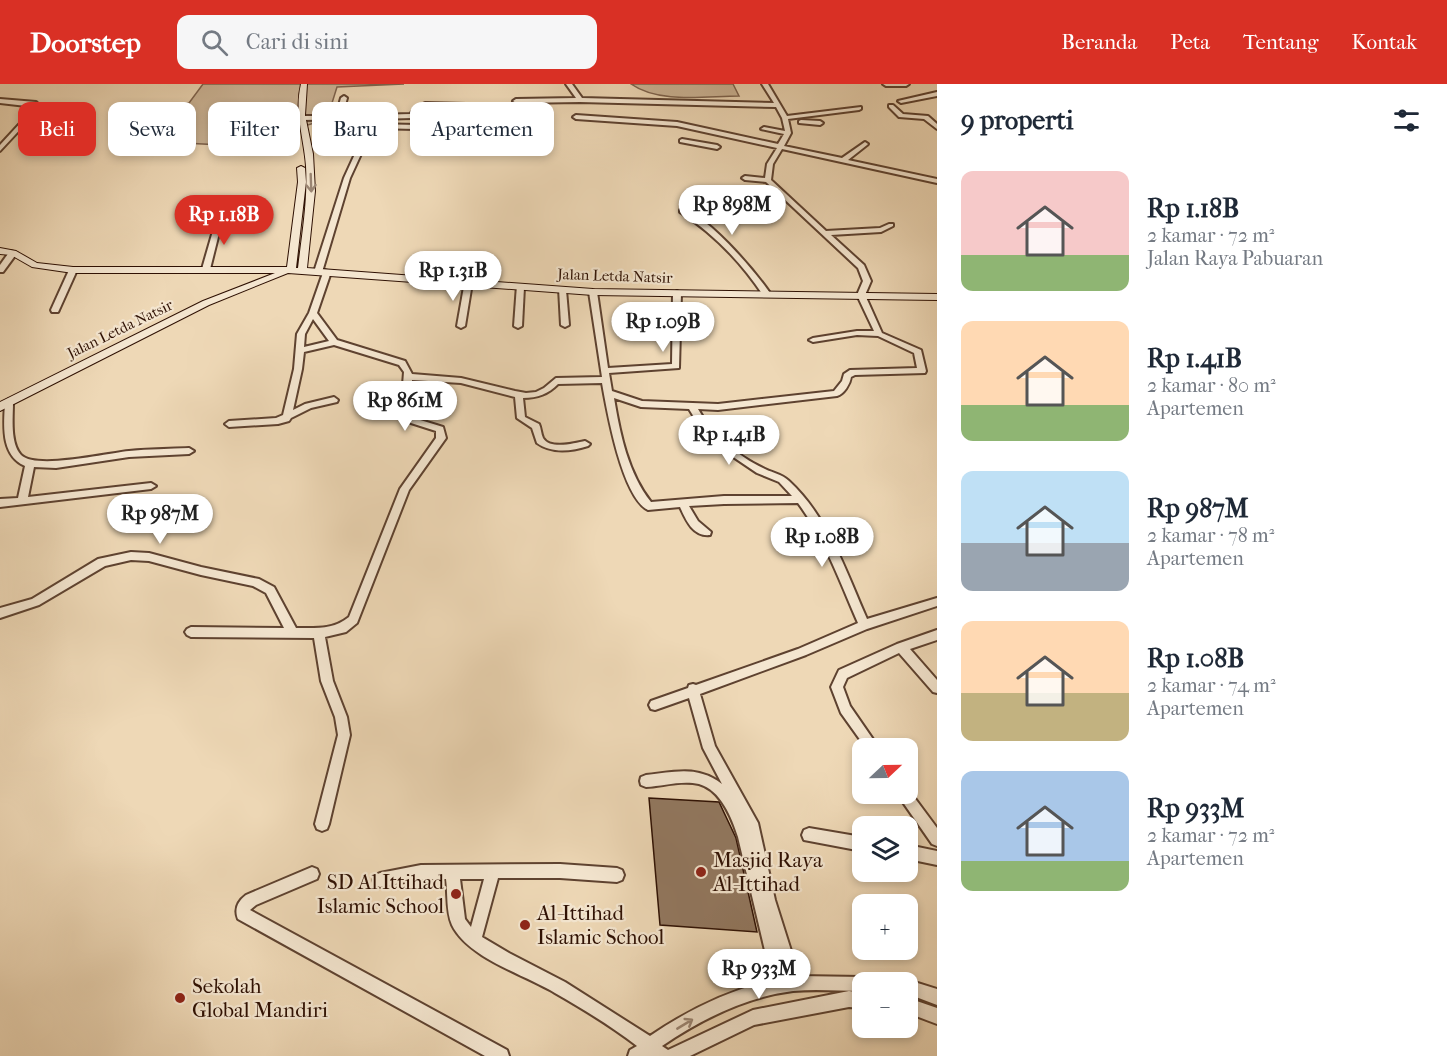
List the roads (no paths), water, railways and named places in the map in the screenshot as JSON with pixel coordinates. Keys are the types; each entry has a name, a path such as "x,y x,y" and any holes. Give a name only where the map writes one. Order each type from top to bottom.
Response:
{"main road":[{"path":"291,102 296,84"},
{"path":"299,102 304,84"},
{"path":"296,271 311,192 310,163 300,132"},
{"path":"296,271 302,182 298,156"},
{"path":"0,251 14,253 35,265 73,270 296,271"},
{"name":"Jalan Letda Natsir","path":"4,405 206,303 296,271 593,292 937,297"}],"street":[{"path":"569,84 580,100"},
{"path":"765,84 785,120 788,133 770,164 768,180"},
{"path":"886,84 906,84"},
{"path":"901,101 937,94"},
{"path":"343,102 344,98"},
{"path":"516,101 580,100 777,105"},
{"path":"0,101 38,105 0,149"},
{"path":"674,102 677,124"},
{"path":"891,106 901,116 926,117 937,127"},
{"path":"785,120 859,108"},
{"path":"576,117 677,124 783,145 937,181"},
{"path":"785,120 820,123"},
{"path":"678,150 691,127"},
{"path":"764,129 788,133"},
{"path":"682,141 717,147"},
{"path":"844,160 865,144"},
{"path":"286,419 301,334 313,313 347,178 357,156"},
{"path":"745,178 768,180 826,233 866,275 867,281 861,295 879,334"},
{"path":"682,211 698,220 746,267 766,293"},
{"path":"206,269 220,217"},
{"path":"826,233 881,230 891,225"},
{"path":"0,270 14,253"},
{"path":"56,310 73,270"},
{"path":"461,326 468,283"},
{"path":"518,327 520,287"},
{"path":"562,290 565,326"},
{"path":"593,292 609,393 621,447 638,498 648,506 683,502 800,499"},
{"path":"408,377 471,382 519,396 543,391 556,381 676,366 677,293"},
{"path":"313,313 334,342"},
{"path":"609,393 641,404 718,407 837,393 846,382 847,376 853,372 922,371 918,352 879,334 857,333 813,340"},
{"path":"191,632 319,633 342,629 353,620 405,489 441,438 440,429 414,421 406,414 408,377 402,363 334,342 300,350"},
{"path":"377,386 407,388"},
{"path":"519,396 521,418 536,426 538,439 543,444 575,447 585,444"},
{"path":"229,424 264,423 286,419 308,406 334,400"},
{"path":"4,405 14,452 20,460 30,464 61,464 128,454 189,451"},
{"path":"692,406 711,437 762,472 784,480 800,499 820,529 864,625"},
{"path":"22,501 30,464"},
{"path":"0,503 151,486"},
{"path":"683,502 692,522 698,529 706,532"},
{"path":"0,613 35,602 102,562 130,556 149,557 191,569 255,582 270,590 292,632"},
{"path":"655,705 693,689 802,652 864,625 937,602"},
{"path":"319,633 327,681 341,717 344,735 322,824"},
{"path":"866,738 845,709 837,687 843,674 901,647 937,635"},
{"path":"901,647 937,688"},
{"path":"693,689 710,748 751,823 787,985"},
{"path":"646,782 691,776 710,783 726,796 738,816 745,837 787,985"},
{"path":"912,804 937,839"},
{"path":"809,835 852,842"},
{"path":"918,854 937,858"},
{"path":"474,940 494,871"},
{"path":"380,880 421,872 494,871 617,875"},
{"path":"452,872 458,921 461,928 474,940 559,986 663,1056"},
{"path":"312,874 251,900 244,905 243,914 501,1056"},
{"path":"636,1056 649,1045 710,1009 787,985 852,984"},
{"path":"918,990 937,996"},
{"path":"673,1056 753,1018 852,999"},
{"path":"918,1009 937,1016"}],"place":[{"name":"Masjid Raya Al-Ittihad","path":"701,872"},
{"name":"SD Al Ittihad Islamic School","path":"456,894"},
{"name":"Al-Ittihad Islamic School","path":"525,925"},
{"name":"Sekolah Global Mandiri","path":"180,998"}]}
